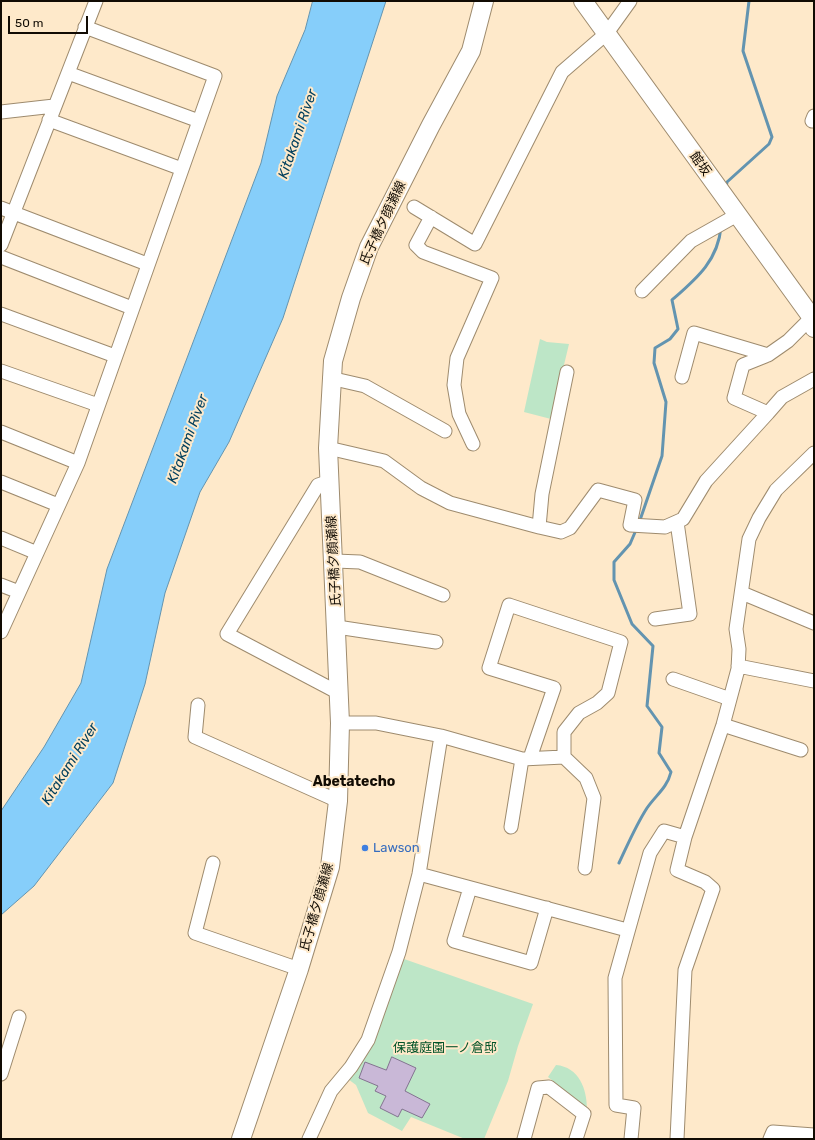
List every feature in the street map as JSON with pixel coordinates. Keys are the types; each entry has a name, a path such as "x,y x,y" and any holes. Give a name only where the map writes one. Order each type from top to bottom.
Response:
{"main road":[{"name":"氏子橋夕顔瀬線","path":"241,1139 299,969 330,867 338,801 340,723 328,448 330,378 333,361 351,298 369,247 431,125 472,51 484,1"},
{"name":"館坂","path":"583,1 734,211 812,323"}],"street":[{"path":"1,245 96,1"},
{"path":"414,207 475,244 562,72 607,33 630,1"},
{"path":"1,632 78,462 147,264 215,76 85,27"},
{"path":"68,73 199,121"},
{"path":"1,112 54,106"},
{"path":"49,120 182,169"},
{"path":"1,208 147,264"},
{"path":"642,291 691,241 734,211"},
{"path":"431,217 416,245 423,252 492,278 457,358 454,386 455,393 459,414 473,444"},
{"path":"1,257 132,308"},
{"path":"1,314 115,356"},
{"path":"768,413 734,398 743,365 768,355 812,323"},
{"path":"682,377 694,333 768,355"},
{"path":"1,371 98,405"},
{"path":"539,527 542,494 567,372"},
{"path":"330,378 365,386 445,431"},
{"path":"328,448 384,461 421,488 450,503 539,527 561,532 570,528 598,490 635,500 630,525 665,527 683,519 706,481 782,397 814,379"},
{"path":"1,432 78,462"},
{"path":"677,1139 685,970 713,889 705,882 677,870 685,837 723,725 738,666 739,649 736,629 749,538 758,518 776,490 814,453"},
{"path":"330,481 318,485 226,634 339,693"},
{"path":"1,482 58,505"},
{"path":"655,619 690,614 677,522"},
{"path":"1,538 37,553"},
{"path":"334,561 360,562 443,595"},
{"path":"1,585 19,592"},
{"path":"742,593 814,623"},
{"path":"511,827 526,759 554,688 489,668 509,605 621,642 608,693 597,703 579,713 564,732 564,757 586,778 594,798 585,868"},
{"path":"337,627 436,642"},
{"path":"738,666 814,681"},
{"path":"672,678 730,699"},
{"path":"198,705 195,738 338,801"},
{"path":"340,723 376,723 441,736 526,759 564,757"},
{"path":"723,725 801,750"},
{"path":"309,1139 331,1090 351,1066 368,1040 399,952 419,874 441,736"},
{"path":"631,1139 634,1108 616,1105 615,978 627,930 650,853 664,832 685,837"},
{"path":"213,863 195,933 299,969"},
{"path":"419,874 627,930"},
{"path":"470,888 454,941 531,963 547,908"},
{"path":"1,1074 19,1017"},
{"path":"524,1139 538,1088 549,1087 584,1114 576,1139"},
{"path":"770,1139 773,1132 814,1135"}],"green space":[{"path":"540,339 547,342 569,344 551,419 524,412"},
{"name":"保護庭園一ノ倉邸","path":"404,959 533,1004 518,1046 508,1081 484,1139 465,1139 411,1117 402,1131 368,1113 356,1085 348,1079 384,1013"},
{"path":"556,1065 571,1070 580,1080 587,1101 587,1109 548,1077"}],"water":[{"name":"Kitakami River","path":"313,1 386,1 283,318 229,442 200,492 165,593 145,684 113,783 34,886 1,915 1,811 44,747 81,683 107,569 261,163 277,96 305,30"}],"building":[{"path":"392,1057 416,1068 405,1091 430,1104 422,1118 402,1109 398,1117 380,1108 386,1096 375,1091 378,1086 359,1078 365,1062 386,1070"}],"waterway":[{"path":"726,188 727,182 769,144 772,137 743,51 749,1"},
{"path":"639,523 662,456 666,402 654,363 655,348 670,339 678,329 672,300 697,277 711,260 719,239 721,227"},
{"path":"619,863 643,814 667,783 671,772 659,753 662,727 647,706 653,646 632,624 614,580 614,562 630,544 636,530"}],"place":[{"name":"Lawson","path":"365,848"}],"district":[{"name":"Abetatecho","path":"354,782"}]}
